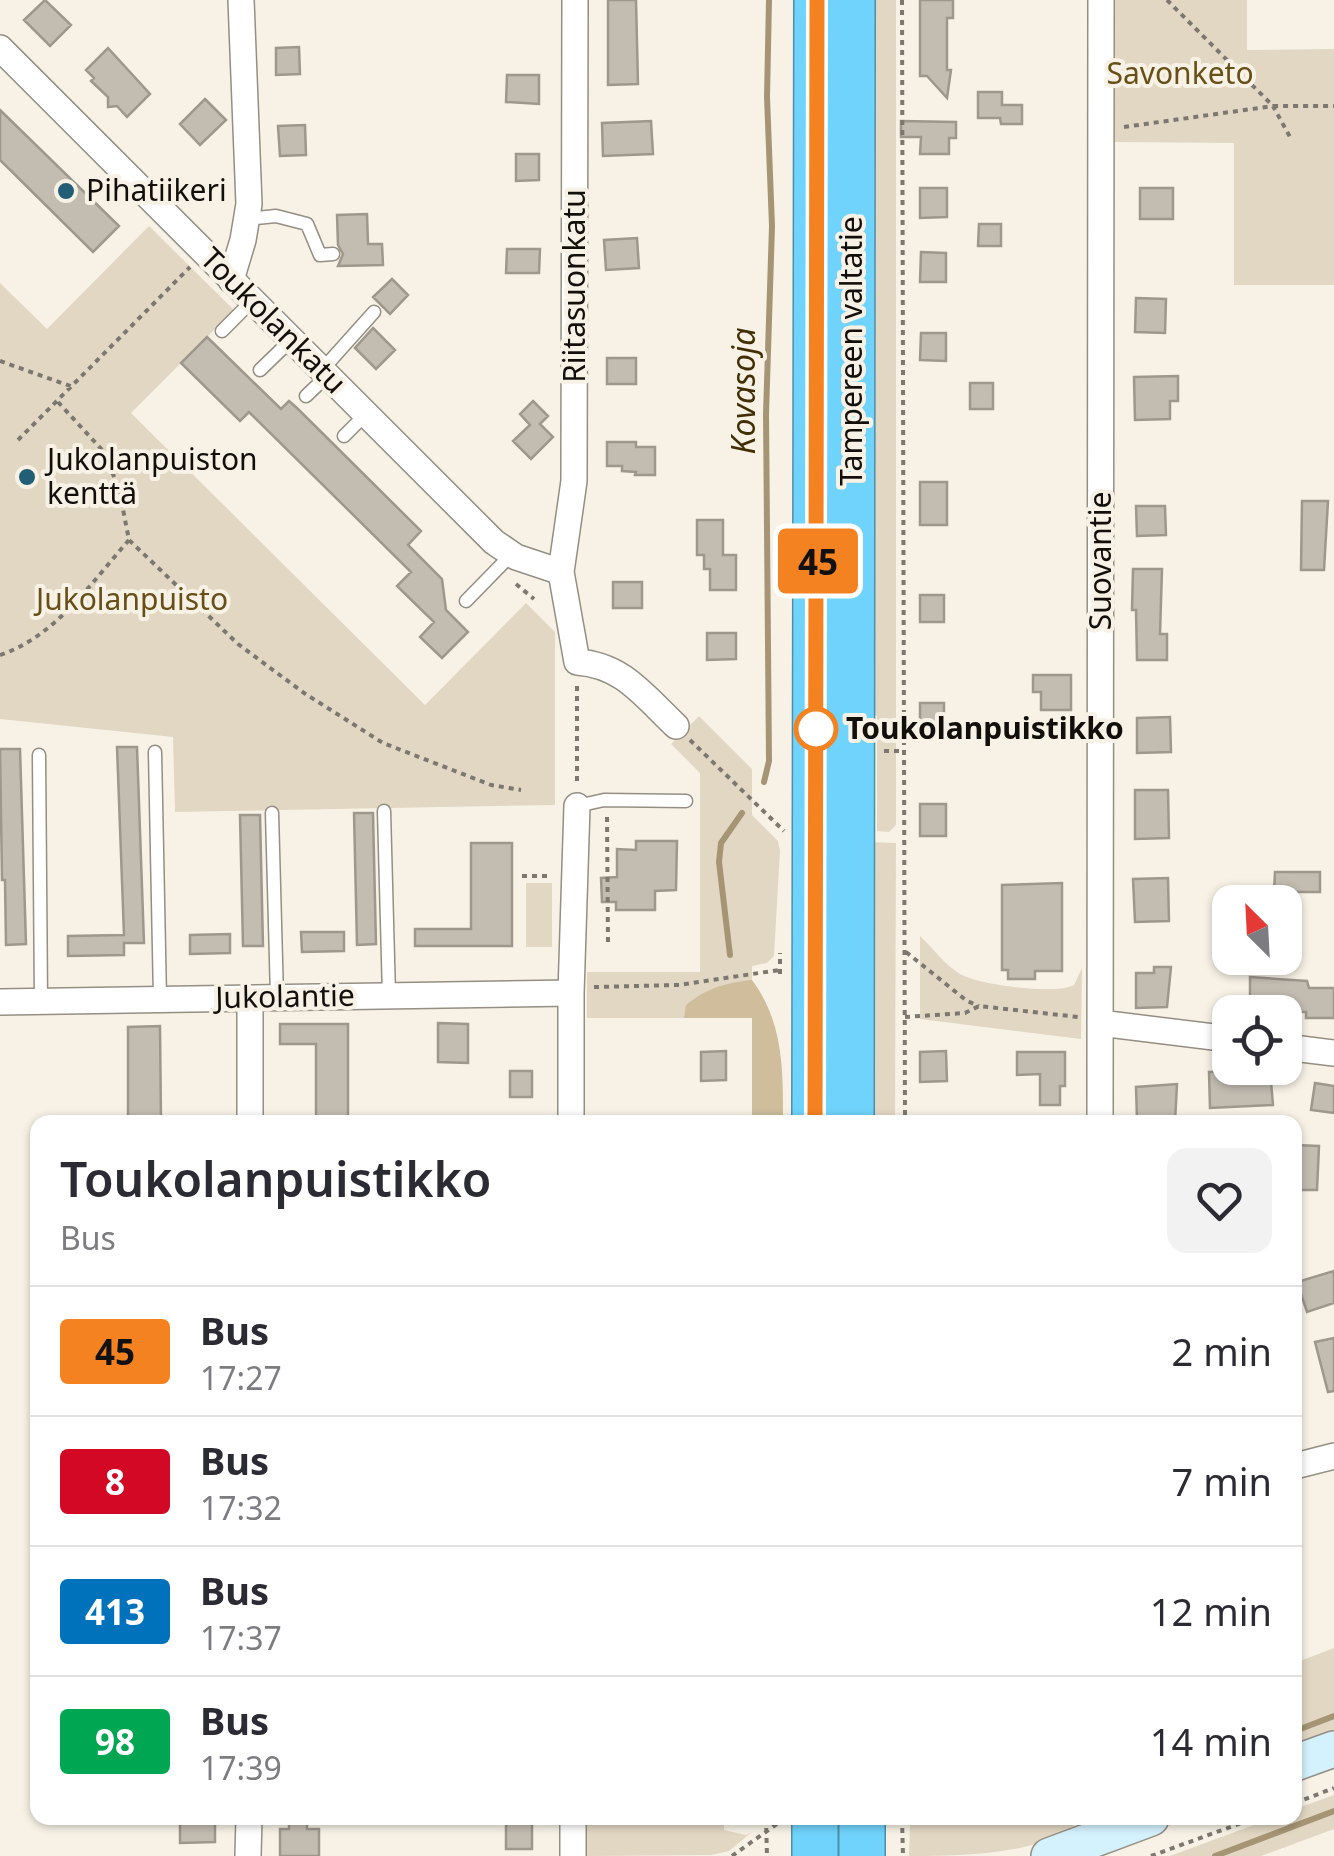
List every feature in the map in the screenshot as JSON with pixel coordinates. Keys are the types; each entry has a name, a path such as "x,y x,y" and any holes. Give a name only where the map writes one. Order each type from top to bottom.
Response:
{"highway":[{"name":"Tampereen valtatie","path":"816,1115 817,0"},
{"name":"Tampereen valtatie","path":"852,0 852,1115"},
{"path":"814,1856 815,1825"},
{"path":"862,1825 862,1856"}],"main road":[{"path":"1302,1761 1334,1749"},
{"path":"1049,1856 1131,1825"}],"street":[{"path":"231,280 247,220 241,0"},
{"name":"Riitasuonkatu","path":"575,0 574,480 561,572 577,662"},
{"name":"Suovantie","path":"1100,1115 1101,0"},
{"name":"Toukolankatu","path":"0,48 494,542 539,567 561,572"},
{"path":"577,662 598,663 618,672 676,726"},
{"path":"571,1115 578,806"},
{"name":"Jukolantie","path":"0,1002 571,993"},
{"path":"250,998 250,1115"},
{"path":"1100,1023 1212,1038"},
{"path":"1302,1048 1334,1053"},
{"path":"1302,1464 1334,1456"},
{"path":"248,1825 248,1856"},
{"path":"573,1825 573,1856"}],"lane":[{"path":"247,220 276,216 307,224 320,255 333,254"},
{"path":"222,331 252,301"},
{"path":"306,396 374,312"},
{"path":"260,370 291,340"},
{"path":"344,436 366,414"},
{"path":"466,600 512,554"},
{"path":"155,752 160,1000"},
{"path":"39,754 41,1001"},
{"path":"578,806 607,800 686,801"},
{"path":"384,811 389,996"},
{"path":"272,813 277,998"}],"path":[{"path":"902,0 905,1115"},
{"path":"1167,0 1273,106 1290,137"},
{"path":"1101,130 1273,106 1334,106"},
{"path":"18,440 204,253"},
{"path":"0,361 73,387"},
{"path":"58,402 104,452 119,489 128,540 238,644 304,693 383,743 491,785 521,790"},
{"path":"0,655 38,636 63,615 128,540"},
{"path":"577,662 578,806"},
{"path":"676,726 788,835"},
{"path":"875,751 903,751"},
{"path":"607,800 608,942"},
{"path":"522,876 575,875"},
{"path":"904,951 978,1006 1100,1023"},
{"path":"571,993 585,987 679,986 779,970"},
{"path":"906,1017 965,1012 978,1006"},
{"path":"1302,1800 1334,1788"},
{"path":"766,1825 767,1856"},
{"path":"732,1856 774,1825"},
{"path":"902,1825 902,1856"},
{"path":"1151,1856 1236,1825"}],"green space":[{"path":"865,0 896,0 896,825 889,832 877,831 877,716 871,714"},
{"name":"Savonketo","path":"1112,0 1247,0 1247,50 1334,49 1334,285 1234,285 1234,143 1111,142"},
{"name":"Jukolanpuisto","path":"149,226 234,310 131,413 425,705 526,603 555,632 555,805 175,812 173,737 0,719 0,283 47,329"},
{"path":"699,716 752,769 752,815 778,841 780,851 774,956 767,963 752,966 752,1018 587,1018 587,972 700,972 700,773 671,744"},
{"path":"869,842 896,843 895,1115 869,1115"},
{"path":"526,883 552,883 552,947 526,947"},
{"path":"920,936 960,974 983,982 1035,989 1065,988 1074,985 1082,968 1081,1039 920,1019"},
{"path":"1334,1648 1334,1737 1302,1749 1302,1660"},
{"path":"1334,1795 1334,1829 1261,1856 1170,1856 1254,1825 1302,1825 1302,1806"},
{"path":"587,1825 724,1825 724,1830 746,1835 752,1832 729,1851 711,1855 587,1856"},
{"path":"910,1825 1074,1825 1048,1840 1025,1847 976,1854 909,1856"}],"shaded area":[{"path":"752,980 763,996 776,1030 782,1066 783,1115 752,1115 752,1018 684,1018 686,1005 725,985"}],"building":[{"path":"45,0 71,25 50,46 24,20"},
{"path":"608,0 636,0 638,84 608,85"},
{"path":"920,0 953,0 953,18 947,18 947,70 951,70 947,98 927,76 920,76"},
{"path":"299,47 300,74 276,75 276,48"},
{"path":"108,48 150,94 127,117 117,106 108,107 108,97 91,81 94,78 86,70"},
{"path":"507,75 539,75 539,104 506,102"},
{"path":"978,92 1002,92 1002,105 1022,105 1022,124 978,118"},
{"path":"205,99 226,120 200,145 180,124"},
{"path":"0,110 119,226 93,252 0,160"},
{"path":"651,121 653,154 603,156 602,123"},
{"path":"901,121 956,122 956,138 949,138 949,154 920,154 921,137 901,137"},
{"path":"305,125 306,155 280,156 278,126"},
{"path":"516,154 539,154 539,180 516,181"},
{"path":"920,188 947,188 947,217 920,218"},
{"path":"1140,188 1173,188 1173,219 1140,219"},
{"path":"367,214 368,244 382,244 383,265 338,266 343,254 338,245 337,215"},
{"path":"979,224 1001,224 1001,246 978,246"},
{"path":"637,238 639,268 606,270 604,240"},
{"path":"507,249 540,249 539,273 506,273"},
{"path":"921,252 946,253 946,282 920,282"},
{"path":"392,279 408,295 390,314 373,297"},
{"path":"1136,298 1166,299 1165,333 1135,332"},
{"path":"373,328 395,350 376,369 355,348"},
{"path":"921,333 946,333 946,361 920,360"},
{"path":"207,337 281,409 289,401 297,408 421,531 408,545 442,579 446,610 468,632 442,658 420,637 434,622 397,586 411,572 249,412 240,421 181,363"},
{"path":"607,358 636,358 636,384 607,384"},
{"path":"1178,376 1178,401 1170,401 1170,419 1135,420 1134,377"},
{"path":"970,383 993,383 993,409 970,409"},
{"path":"533,401 548,416 540,424 553,437 531,459 513,441 530,425 520,414"},
{"path":"607,442 636,442 636,447 655,447 655,475 635,475 636,472 622,471 622,466 607,466"},
{"path":"920,482 947,482 947,525 920,525"},
{"path":"1302,501 1328,501 1324,570 1301,570"},
{"path":"1136,506 1165,506 1166,535 1137,536"},
{"path":"697,520 723,520 723,555 736,555 736,590 710,590 710,569 704,569 704,555 697,555"},
{"path":"1133,569 1162,569 1160,634 1167,634 1167,660 1137,660"},
{"path":"613,582 642,582 642,608 613,608"},
{"path":"920,595 944,595 944,622 920,622"},
{"path":"707,633 736,633 736,659 707,660"},
{"path":"1033,675 1071,675 1071,710 1041,710 1041,692 1033,692"},
{"path":"920,703 944,703 944,732 920,733"},
{"path":"1170,717 1171,752 1137,753 1137,718"},
{"path":"117,747 137,747 144,943 124,943 124,955 68,956 68,936 124,935"},
{"path":"0,749 20,749 26,944 6,945"},
{"path":"1135,790 1168,790 1169,838 1135,839"},
{"path":"920,804 946,804 946,836 920,836"},
{"path":"354,813 373,813 376,944 357,945"},
{"path":"240,815 260,815 263,946 243,946"},
{"path":"636,841 677,841 676,890 655,891 655,910 616,910 616,902 602,902 601,878 617,877 617,849 636,850"},
{"path":"471,843 512,843 512,946 415,946 415,929 471,929"},
{"path":"1275,872 1320,872 1320,892 1302,892 1302,885 1274,885"},
{"path":"1168,878 1169,921 1135,922 1133,879"},
{"path":"1062,883 1062,971 1035,971 1035,979 1008,979 1008,970 1002,970 1002,885"},
{"path":"301,932 344,932 344,951 302,952"},
{"path":"230,934 230,953 190,954 190,935"},
{"path":"1154,967 1171,967 1167,1007 1136,1008 1136,973 1154,973"},
{"path":"1250,977 1307,981 1309,988 1334,988 1334,1018 1306,1018 1302,995 1250,995"},
{"path":"438,1023 468,1024 468,1063 438,1062"},
{"path":"280,1024 348,1024 348,1115 316,1115 316,1044 280,1044"},
{"path":"160,1026 161,1115 128,1115 128,1027"},
{"path":"726,1051 726,1080 701,1081 701,1052"},
{"path":"946,1051 947,1081 920,1082 920,1052"},
{"path":"1017,1052 1065,1052 1065,1086 1060,1086 1060,1105 1040,1105 1040,1074 1017,1075"},
{"path":"510,1071 532,1071 532,1097 510,1097"},
{"path":"1209,1072 1212,1085 1271,1085 1273,1105 1210,1108"},
{"path":"1315,1083 1334,1086 1334,1113 1311,1110"},
{"path":"1177,1084 1175,1115 1137,1115 1136,1087"},
{"path":"1302,1145 1319,1146 1317,1190 1302,1190"},
{"path":"1334,1271 1334,1303 1307,1312 1302,1281"},
{"path":"1334,1338 1334,1391 1328,1392 1315,1342"},
{"path":"180,1825 215,1825 215,1842 180,1843"},
{"path":"289,1825 307,1825 307,1829 319,1829 319,1856 280,1856 280,1829 289,1829"},
{"path":"506,1825 532,1825 532,1849 506,1849"}],"waterway":[{"name":"Kovasoja","path":"764,782 769,761 769,0"},
{"path":"730,955 719,862 721,843 742,813"},
{"path":"1302,1728 1334,1716"},
{"path":"1302,1823 1334,1811"},
{"path":"1215,1856 1297,1825"}],"bus line":[{"name":"45","path":"815,1115 817,0"}],"place":[{"name":"Pihatiikeri","path":"66,191"},
{"name":"Jukolanpuiston kenttä","path":"27,477"},
{"name":"Toukolanpuistikko","path":"816,729"}]}
